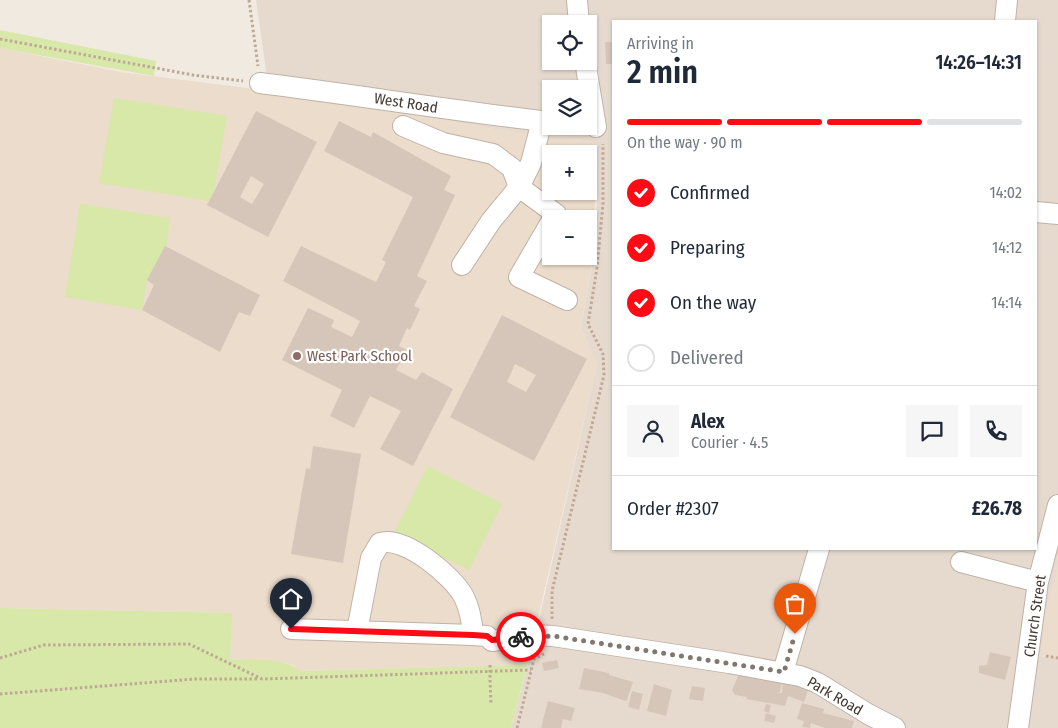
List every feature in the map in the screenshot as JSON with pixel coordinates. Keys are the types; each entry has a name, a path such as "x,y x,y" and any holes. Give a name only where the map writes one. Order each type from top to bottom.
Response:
{"street":[{"path":"577,0 578,15"},
{"path":"1005,20 1007,0"},
{"path":"587,70 600,127"},
{"name":"West Road","path":"260,83 359,95 472,114 542,121"},
{"path":"403,126 443,143 493,154 512,168 519,187 551,210"},
{"path":"462,265 491,221 519,187 542,135"},
{"path":"1037,212 1058,214"},
{"path":"542,237 519,277 567,300"},
{"name":"Church Street","path":"1018,728 1038,582 1058,505"},
{"path":"357,631 372,558 380,542 387,540 395,542 425,558 446,575 463,596 471,615 473,635"},
{"path":"784,672 819,550"},
{"path":"962,562 1038,582"},
{"name":"Park Road","path":"291,629 473,635 487,636 492,640 544,636 784,672 818,683 887,726"}],"path":[{"path":"0,39 192,75 260,83 249,0"},
{"path":"517,728 534,659 550,650 544,636 552,591 604,375 603,354 588,324 597,268 603,204 600,127"},
{"path":"0,658 44,645 189,644 262,679"},
{"path":"490,665 491,704"},
{"path":"0,694 195,679 262,679 531,670"}],"shaded area":[{"path":"256,0 1058,0 1058,728 511,728 539,620 597,364 581,328 592,265 597,265 597,143 524,134 269,91"},
{"name":"West Park School","path":"0,48 121,72 269,91 524,134 597,143 597,145 542,145 542,200 595,200 595,210 542,210 542,265 592,265 581,328 597,364 527,665 300,671 293,665 280,662 230,659 231,613 0,608"},
{"path":"1058,565 1058,659 1041,657 1044,620"}],"green space":[{"path":"0,30 156,61 154,76 0,48"},
{"path":"114,98 227,116 214,190 209,201 99,183"},
{"path":"80,204 170,218 167,243 147,280 142,310 65,297"},
{"path":"428,466 502,504 469,570 394,533"},
{"path":"0,608 232,613 230,659 276,661 293,666 301,671 527,665 511,728 0,728"}],"building":[{"path":"605,42 612,42 612,64 606,64"},
{"path":"256,111 317,142 268,237 207,205","holes":["251,176 264,184 252,204 240,197"]},
{"path":"339,121 371,137 373,132 451,176 444,190 455,195 417,276 427,281 414,306 420,309 410,330 407,328 399,346 407,350 396,370 416,380 422,372 453,389 413,466 380,449 401,411 370,396 354,428 330,416 342,390 282,360 308,308 334,320 331,327 352,337 360,321 283,281 301,246 376,282 386,262 382,260 413,197 324,151"},
{"path":"165,246 260,295 250,316 239,312 220,352 142,310 154,285 147,280"},
{"path":"502,315 587,359 534,461 450,417","holes":["515,364 536,375 526,392 507,382"]},
{"path":"313,446 361,454 343,563 291,554 306,468 310,469"},
{"path":"990,652 1011,657 1005,680 979,673 979,666 987,665"},
{"path":"557,660 559,668 544,671 542,663"},
{"path":"584,668 609,673 609,675 633,682 627,700 579,689"},
{"path":"739,674 782,681 780,692 776,692 782,693 783,681 808,690 804,702 788,696 785,706 746,699 747,697 735,695 732,690"},
{"path":"654,684 672,690 666,716 647,711"},
{"path":"692,686 705,688 703,701 689,699"},
{"path":"632,691 643,694 639,710 628,707"},
{"path":"548,701 575,708 571,721 563,719 561,728 541,728"},
{"path":"802,703 824,709 823,713 854,721 852,728 825,728 811,723 810,728 802,727 804,721 797,719"},
{"path":"766,704 771,705 769,713 764,711"},
{"path":"766,713 776,716 774,723 764,721"}],"way so far":[{"path":"521,637 535,635 553,636 784,672 795,634"}],"place":[{"name":"West Park School","path":"297,356"}],"route":[{"path":"291,629 473,635 487,636 492,640 521,637"}]}
